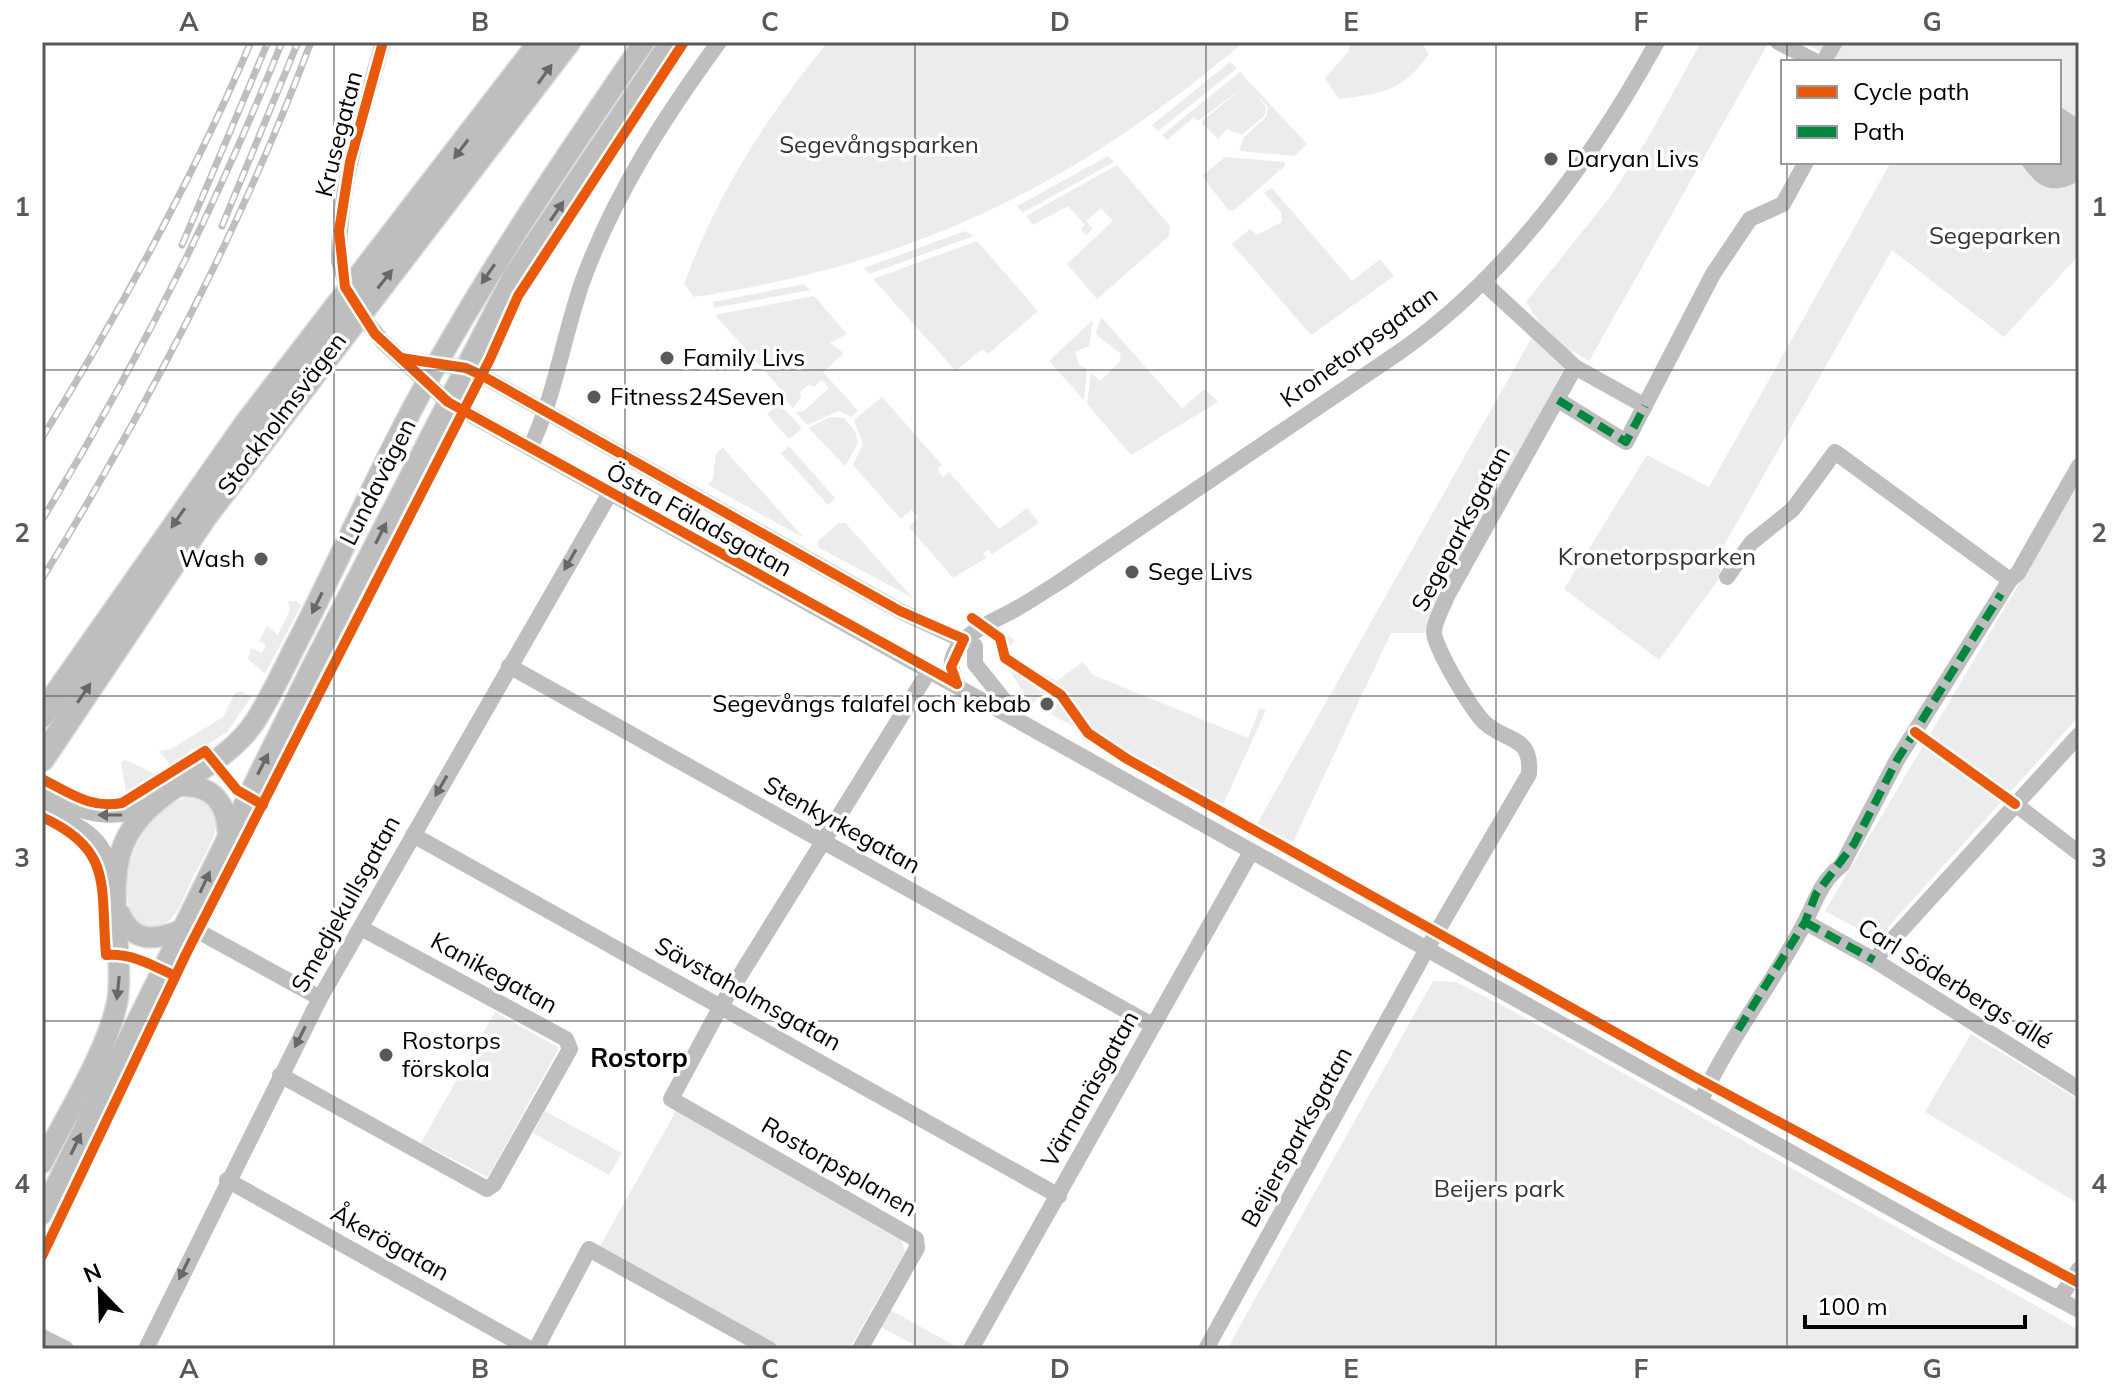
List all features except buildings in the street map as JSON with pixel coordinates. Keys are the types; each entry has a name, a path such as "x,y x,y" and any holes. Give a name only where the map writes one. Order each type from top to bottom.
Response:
{"highway":[{"name":"Stockholmsvägen","path":"42,715 240,432 541,42"},
{"name":"Stockholmsvägen","path":"42,759 205,516 568,42"}],"main road":[{"name":"Lundavägen","path":"42,1163 95,1057 117,1000 118,862 128,835 160,800 237,746 254,723 431,374 477,290 644,42"},
{"name":"Lundavägen","path":"42,1214 228,834 513,276 670,42"},
{"path":"181,786 198,786 218,798 228,819 228,834"},
{"path":"117,900 125,926 147,939 184,927"}],"street":[{"name":"Krusegatan","path":"383,42 342,202 339,261 352,304 383,342 401,358 431,374"},
{"path":"530,448 547,413 571,316 619,196 670,109 719,42"},
{"name":"Kronetorpsgatan","path":"970,643 981,624 1012,611 1406,348 1483,282 1553,202 1624,103 1657,42"},
{"path":"1778,42 1813,60"},
{"path":"1824,60 1835,42"},
{"path":"1558,400 1626,442 1713,274 1750,219 1783,204 1805,164"},
{"path":"1483,282 1575,367 1645,406"},
{"name":"Segeparksgatan","path":"1428,947 1529,774 1530,759 1524,746 1485,723 1458,682 1434,636 1434,627 1447,596 1575,367"},
{"name":"Östra Fäladsgatan","path":"970,643 900,611 466,368 431,374 448,402 1935,1233 2079,1310"},
{"path":"1727,577 1751,543 1793,509 1835,452 2006,587"},
{"path":"1701,1100 1738,1030 1805,922 1816,894 1828,876 1842,865 1897,760 2006,587 2018,573 2079,466"},
{"name":"Smedjekullsgatan","path":"146,1349 227,1180 320,998 610,493"},
{"path":"970,643 979,671 957,684 951,667 970,643"},
{"name":"Stenkyrkegatan","path":"509,666 1152,1025"},
{"path":"721,1006 929,671"},
{"name":"Östra Fäladsgatan","path":"979,671 1023,724"},
{"path":"1874,960 2079,735"},
{"path":"42,794 51,808 93,834 108,859 117,900"},
{"path":"51,808 119,817 160,800"},
{"path":"2015,804 2079,853"},
{"name":"Sävstaholmsgatan","path":"413,835 1059,1196"},
{"name":"Värnanäsgatan","path":"971,1349 1251,852"},
{"name":"Carl Söderbergs allé","path":"1805,922 1874,960 2077,1085"},
{"path":"184,927 320,998"},
{"name":"Kanikegatan","path":"280,1075 487,1189 494,1184 570,1049 566,1039 361,928"},
{"name":"Beijersparksgatan","path":"1206,1349 1428,947"},
{"name":"Rostorpsplanen","path":"721,1006 671,1099 916,1239 917,1248 860,1349"},
{"name":"Åkerögatan","path":"227,1180 533,1349"},
{"path":"533,1349 589,1249 769,1349"},
{"path":"2059,1299 2079,1269"},
{"path":"42,1337 66,1349"}],"green space":[{"name":"Segevångsparken","path":"828,42 1244,42 1116,138 1053,177 988,211 920,240 850,263 775,282 694,297 684,284 728,188 765,127"},
{"path":"1349,42 1421,42 1429,54 1410,76 1390,88 1339,99 1325,78 1349,51"},
{"path":"1701,42 1769,42 1589,361 1573,351 1424,633 1391,633 1293,842 1257,824 1540,323 1526,302 1610,197 1648,138"},
{"path":"1801,42 2079,42 2079,255 2004,337 1892,250 1723,547 1719,579 1659,660 1564,589 1647,455 1709,487 1890,164 2061,164 2061,60 1838,60"},
{"path":"1230,62 1237,68 1158,131 1152,125"},
{"path":"1240,72 1307,144 1294,156 1239,151 1244,137 1266,117 1268,107 1253,91 1266,107 1265,115 1242,135 1227,129 1218,139 1201,122 1244,87 1198,121 1194,117 1167,140 1162,135"},
{"path":"1108,156 1114,162 1022,213 1017,206"},
{"path":"1225,157 1285,162 1285,166 1234,210 1228,210 1202,176"},
{"path":"1117,165 1170,226 1169,236 1097,299 1067,264 1113,221 1101,208 1086,221 1093,229 1086,235 1081,229 1085,225 1068,206 1033,225 1026,216"},
{"path":"1272,188 1352,281 1380,259 1394,276 1311,335 1232,244 1250,229 1257,235 1282,222 1281,212 1264,193"},
{"path":"965,231 974,236 869,274 864,268"},
{"path":"977,241 1038,311 988,354 982,349 956,371 873,279"},
{"path":"804,284 810,290 714,308 713,302"},
{"path":"814,296 847,334 830,343 844,353 823,372 858,411 851,417 839,411 807,425 796,412 804,411 829,388 822,380 814,387 808,385 800,392 801,398 793,408 783,397 785,394 715,315"},
{"path":"1101,317 1182,408 1205,389 1218,402 1131,455 1087,404 1091,373 1100,381 1119,362 1121,354 1096,334"},
{"path":"1093,320 1089,346 1075,352 1079,365 1087,369 1084,400 1049,361"},
{"path":"882,397 942,465 937,469 943,477 949,472 999,529 1027,508 1039,523 992,554 989,549 983,553 986,558 953,578 909,527 918,517 911,510 901,519 853,465 863,444 854,420"},
{"path":"779,404 802,428 789,439 767,414"},
{"path":"829,417 844,418 855,431 858,443 845,466 809,428"},
{"path":"789,446 835,498 828,505 781,453"},
{"path":"723,448 804,538 708,485 713,479 716,453"},
{"path":"2079,483 2079,716 1877,939 1825,911"},
{"path":"839,523 845,523 913,598 818,547 818,541"},
{"path":"297,601 301,606 265,674 248,659 251,648 262,653 266,645 259,641 267,626 278,635 290,610 288,602"},
{"path":"1010,636 1015,641 1008,647 1014,658 1057,681 1083,662 1093,675 1248,738 1260,708 1266,710 1221,809 1051,714 1057,702 1041,693 1033,704 1028,700 998,652 1003,640"},
{"path":"240,691 252,696 227,732 173,768 159,751 171,749 223,717 235,693"},
{"path":"124,760 157,775 126,793 121,763"},
{"path":"188,797 204,800 214,808 216,830 211,843 175,914 156,927 138,925 130,908 127,889 134,850 156,817"},
{"name":"Beijers park","path":"1433,981 1456,982 1511,1010 2079,1330 2079,1349 1227,1349"},
{"path":"495,1012 559,1048 488,1177 421,1143"},
{"path":"1971,1034 2079,1100 2079,1204 1925,1112"},
{"path":"677,1109 900,1234 905,1252 849,1349 783,1349 600,1246"},
{"path":"545,1111 622,1153 609,1175 533,1133"},
{"path":"890,1310 961,1349 922,1349 881,1327"}],"shaded area":[{"path":"2061,107 2079,119 2079,181 2053,188 2032,178 2022,164 2061,164"}],"railway":[{"path":"42,438 154,244 205,144 251,42"},
{"path":"182,245 268,42"},
{"path":"42,520 142,346 229,166 282,42"},
{"path":"222,226 298,42"},
{"path":"42,579 118,449 189,317 254,181 311,42"}],"marked path":[{"path":"1558,400 1626,442 1645,406"},
{"path":"1738,1030 1805,922 1816,894 1854,844 1897,760 2001,594"},
{"path":"1805,922 1874,960"}],"cycle path":[{"path":"383,42 350,162 339,231 345,287 375,334 448,402 957,684"},
{"path":"42,1256 187,952 490,359 518,296 684,42"},
{"path":"401,358 466,368 481,375 900,611 964,639 951,667 957,684"},
{"path":"972,618 1000,638 1005,658 1061,695 1088,733 1127,759 1695,1077 2079,1283"},
{"path":"1915,732 2015,804"},
{"path":"42,779 90,802 122,803 205,751 237,790 263,805"},
{"path":"42,817 82,843 99,872 106,955 133,958 175,976"}],"place":[{"name":"Daryan Livs","path":"1551,159"},
{"name":"Family Livs","path":"667,358"},
{"name":"Fitness24Seven","path":"594,397"},
{"name":"Wash","path":"261,559"},
{"name":"Sege Livs","path":"1132,572"},
{"name":"Segevångs falafel och kebab","path":"1047,704"},
{"name":"Rostorps förskola","path":"386,1055"}],"district":[{"name":"Rostorp","path":"639,1058"}],"park label":[{"name":"Segeparken","path":"1995,236"},
{"name":"Kronetorpsparken","path":"1657,557"}]}
